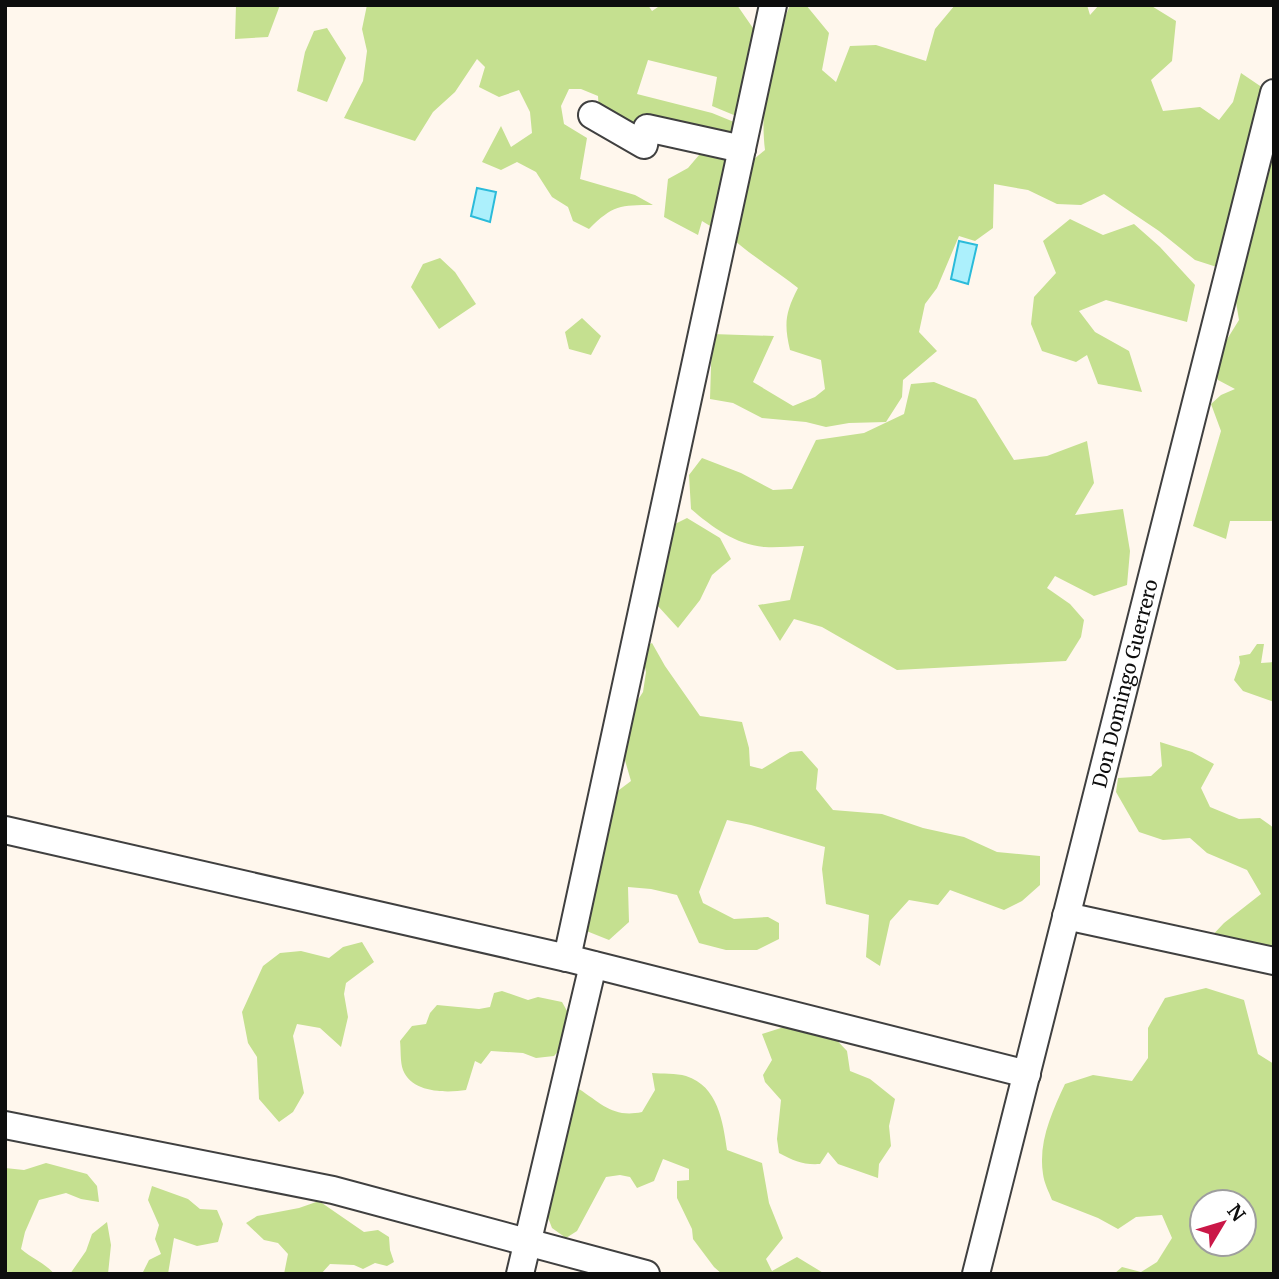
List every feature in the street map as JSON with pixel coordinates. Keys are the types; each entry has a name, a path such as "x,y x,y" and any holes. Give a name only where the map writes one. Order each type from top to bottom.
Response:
{"street":[{"path":"566,958 774,5"},
{"name":"Don Domingo Guerrero","path":"976,1274 1274,93"},
{"path":"592,116 644,145 647,128 742,149"},
{"path":"5,830 566,958 1027,1074"},
{"path":"1066,916 1274,961"},
{"path":"520,1274 593,965"},
{"path":"5,1125 333,1190 646,1274"}],"green space":[{"path":"236,5 280,5 268,37 235,39"},
{"path":"367,5 648,5 652,11 661,5 737,5 755,31 741,118 712,106 717,77 648,60 637,94 712,113 739,124 735,141 633,135 599,113 598,96 581,89 569,89 561,106 564,124 587,138 580,179 635,195 653,205 618,208 604,215 589,229 573,221 568,207 552,197 536,172 517,162 501,170 482,162 501,126 511,147 532,133 530,112 519,90 499,97 479,87 485,67 477,59 455,92 433,112 415,141 344,118 363,81 367,51 362,29"},
{"path":"790,5 806,5 829,33 822,70 836,82 850,46 876,45 926,61 935,29 955,5 1087,5 1090,15 1099,5 1150,5 1176,21 1172,61 1151,80 1163,111 1200,107 1219,120 1233,102 1241,73 1269,92 1223,269 1195,260 1159,231 1104,194 1081,205 1057,204 1028,190 994,184 993,228 975,241 959,236 937,288 925,304 919,332 937,351 903,380 902,397 886,422 826,427 806,422 762,418 733,403 710,399 712,334 774,336 753,382 793,406 815,397 825,389 821,360 790,350 787,319 798,288 733,239 748,164 765,150 764,113 768,76"},
{"path":"327,28 346,58 327,102 297,91 305,52 314,31"},
{"path":"1274,122 1274,521 1230,521 1226,539 1193,526 1221,431 1211,404 1221,395 1235,389 1218,380 1211,365 1239,320 1232,278"},
{"path":"705,148 734,157 720,232 702,221 698,235 664,217 668,179 688,168"},
{"path":"1070,219 1103,235 1134,224 1160,247 1195,285 1187,322 1106,300 1079,311 1095,332 1129,351 1142,392 1098,384 1087,355 1076,362 1042,351 1031,324 1034,297 1056,273 1043,241"},
{"path":"440,258 455,272 476,304 439,329 411,287 423,264"},
{"path":"582,318 601,336 591,355 569,349 565,332"},
{"path":"934,382 976,399 1014,460 1047,456 1087,441 1094,483 1075,515 1123,509 1130,551 1127,585 1094,596 1055,576 1047,588 1070,604 1084,620 1081,637 1066,661 897,670 822,627 794,619 780,641 758,605 790,600 804,546 765,547 744,543 716,528 691,509 689,475 702,458 741,473 773,490 792,489 816,440 864,433 904,414 911,384"},
{"path":"687,518 720,538 731,559 712,575 700,600 678,628 657,605 671,526"},
{"path":"652,643 700,716 742,722 749,748 750,766 762,769 790,752 802,751 818,769 816,789 833,810 882,814 923,828 964,837 997,852 1040,856 1040,885 1022,901 1004,910 950,890 938,905 909,900 890,921 880,966 866,957 869,915 826,904 822,869 825,847 727,820 699,892 703,903 734,919 768,917 779,923 779,939 757,950 726,950 699,943 677,895 628,887 629,922 609,940 579,928 607,799 631,781 624,757 627,732 632,709 643,692 646,672 641,649"},
{"path":"1257,644 1264,644 1261,663 1274,662 1274,702 1243,691 1234,680 1240,663 1239,656 1250,654"},
{"path":"1160,742 1192,752 1214,764 1201,788 1210,807 1239,819 1260,818 1274,828 1274,955 1208,940 1224,923 1261,894 1247,870 1207,853 1190,838 1163,840 1139,832 1116,792 1118,778 1151,776 1162,766"},
{"path":"362,942 374,962 346,983 344,994 348,1017 341,1047 320,1028 297,1024 293,1036 304,1093 293,1112 279,1122 259,1099 257,1057 248,1043 242,1012 263,966 280,953 301,951 329,958 343,947"},
{"path":"1206,988 1244,1000 1258,1054 1274,1064 1274,1274 1114,1274 1122,1267 1141,1272 1157,1262 1172,1238 1162,1215 1136,1217 1118,1229 1052,1200 1044,1177 1042,1150 1051,1116 1065,1084 1093,1075 1132,1081 1148,1058 1148,1028 1165,998"},
{"path":"502,991 528,1000 538,997 562,1002 571,1018 561,1048 554,1056 536,1058 523,1053 491,1051 481,1064 475,1061 466,1090 430,1090 407,1078 402,1067 400,1041 412,1026 426,1024 437,1005 479,1009 490,1007 494,993"},
{"path":"784,1027 828,1031 847,1051 850,1071 870,1079 895,1099 889,1126 891,1146 879,1164 878,1178 838,1164 828,1152 820,1164 799,1162 779,1153 777,1139 781,1100 765,1082 763,1075 772,1060 762,1034"},
{"path":"652,1073 686,1076 697,1081 712,1096 717,1106 727,1150 762,1163 769,1203 783,1238 766,1259 772,1271 797,1257 825,1274 722,1274 693,1239 692,1229 677,1198 677,1181 689,1180 689,1169 663,1159 654,1181 637,1188 630,1177 606,1177 577,1231 566,1238 552,1228 547,1215 565,1113 573,1108 579,1089 615,1111 642,1112 655,1090"},
{"path":"46,1163 87,1174 97,1186 99,1202 66,1193 39,1200 25,1232 21,1249 54,1274 5,1274 5,1168 24,1170"},
{"path":"152,1186 188,1199 200,1209 217,1210 223,1224 218,1242 197,1246 174,1238 168,1274 142,1274 149,1260 161,1254 155,1239 159,1225 148,1200"},
{"path":"319,1201 364,1232 378,1230 389,1237 394,1262 387,1266 375,1263 363,1269 354,1265 330,1264 321,1274 284,1274 288,1254 278,1243 264,1240 246,1223 257,1216 299,1208"},
{"path":"107,1222 111,1245 108,1274 70,1274 86,1251 92,1234"}],"water":[{"path":"477,188 496,192 490,222 471,216"},
{"path":"959,241 977,245 968,284 951,279"}]}
